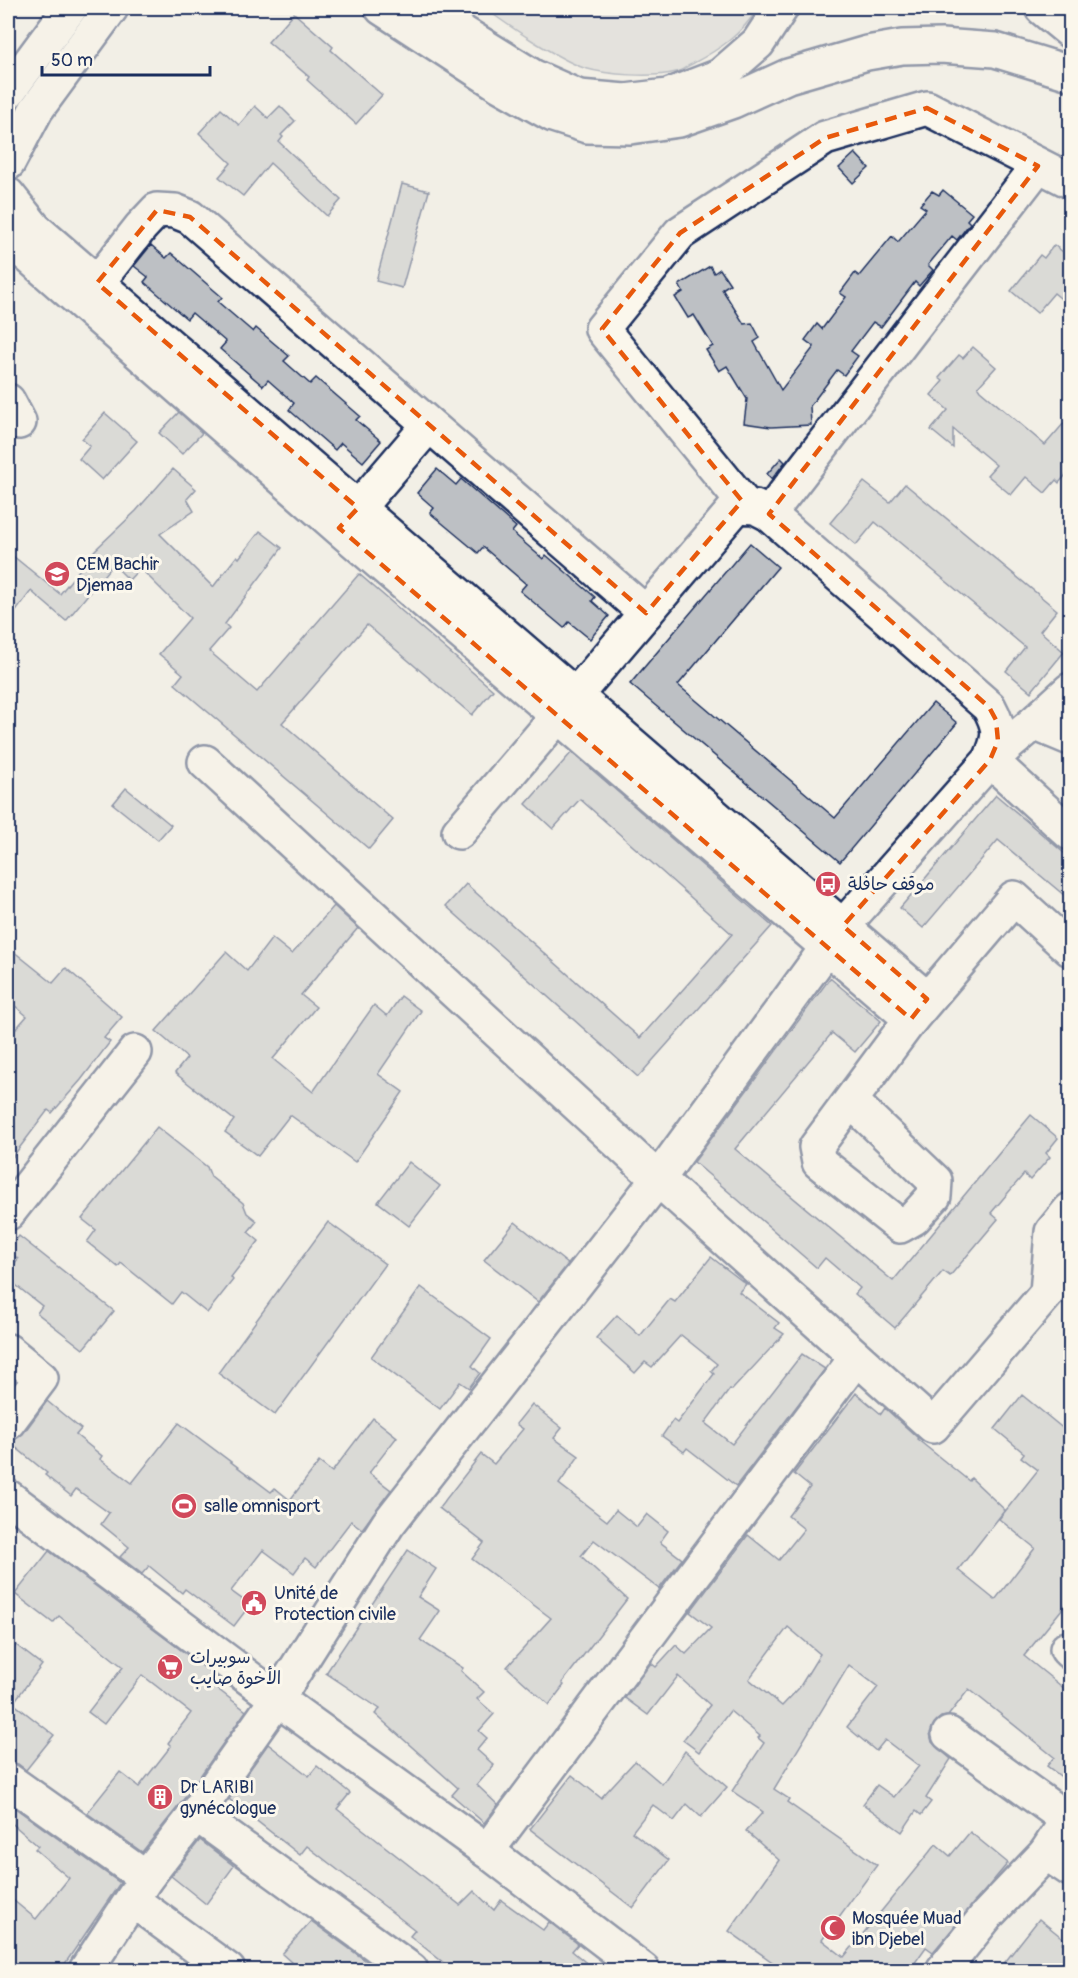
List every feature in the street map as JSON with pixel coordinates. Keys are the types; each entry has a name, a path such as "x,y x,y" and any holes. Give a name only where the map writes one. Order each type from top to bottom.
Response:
{"main road":[{"path":"8,71 43,8"},
{"path":"8,92 70,8"},
{"path":"8,163 36,110 104,16 126,8"},
{"path":"382,8 509,90 553,115 587,126 630,127 679,120 788,76 867,53 902,47 941,46 995,50 1071,73"},
{"path":"434,8 463,33 532,76 579,97 626,101 668,96 720,76 758,43 781,8"},
{"path":"1042,8 1071,31"},
{"path":"990,760 998,741 996,720 989,707 758,510 602,329 680,233 825,138 927,108 1071,181"},
{"path":"758,510 1038,166"},
{"path":"8,195 35,229 97,283 349,518"},
{"path":"97,283 157,210 175,211 190,217 646,613"},
{"path":"8,238 349,518 919,1009"},
{"path":"349,518 429,425"},
{"path":"459,832 737,506 758,510"},
{"path":"86,1971 139,1889 196,1814 277,1700 388,1524 658,1179 835,936 990,760 1071,690"},
{"path":"1034,723 1071,738"},
{"path":"990,760 1071,833"},
{"path":"205,762 658,1179 933,1426 1047,1293 1052,1232 1071,1210"},
{"path":"851,1101 919,1009 1014,898 1071,949"},
{"path":"8,1213 135,1052"},
{"path":"8,1351 41,1378 8,1422"},
{"path":"487,1851 856,1358"},
{"path":"8,1497 277,1700 487,1851 643,1971"},
{"path":"944,1971 987,1915 1058,1861 1069,1818 949,1734"},
{"path":"8,1780 139,1889 228,1971"},
{"path":"196,1814 411,1971"}],"highlighted area":[{"path":"927,108 1038,166 769,514 989,707 996,720 998,741 990,760 843,926 927,999 911,1019 339,528 358,508 97,283 157,210 190,217 646,613 742,501 602,329 680,233 825,138"}],"shaded area":[{"path":"485,8 758,8 737,34 721,47 682,70 666,74 630,75 584,68 561,58"}],"building":[{"path":"294,13 333,47 331,50 382,95 356,124 307,80 309,77 268,42"},
{"path":"255,106 268,118 280,106 295,121 281,135 283,137 279,142 341,200 327,216 270,163 243,196 219,177 231,163 199,133 221,109 239,125"},
{"path":"855,153 869,168 853,183 839,168"},
{"path":"402,184 429,191 402,288 376,281"},
{"path":"943,190 972,214 967,220 970,223 957,240 952,236 928,265 933,270 919,286 915,282 881,327 873,322 851,351 858,356 844,375 837,370 810,406 811,425 771,427 744,423 747,399 727,366 719,371 706,350 713,346 694,315 688,318 675,297 683,292 679,285 710,266 714,273 720,269 730,284 722,289 744,324 752,323 760,338 754,342 781,390 814,347 805,340 817,324 822,329 846,297 840,293 855,273 859,276 892,236 898,242 926,209 920,205 932,191 939,195"},
{"path":"151,245 166,258 171,253 222,297 218,302 253,332 256,328 289,356 284,361 310,384 316,378 360,416 356,420 381,441 363,462 341,443 335,450 289,410 294,403 268,380 263,386 220,349 226,342 192,313 187,319 144,282 148,277 134,266"},
{"path":"1054,245 1071,258 1071,307 1054,293 1037,313 1011,291 1040,255 1044,258"},
{"path":"973,347 996,367 978,387 980,390 1045,445 1071,415 1071,469 1059,483 1056,480 1045,493 1026,477 1011,495 987,475 996,465 953,429 953,448 931,430 948,410 931,395 943,381 939,378 959,355 963,358"},
{"path":"179,412 202,433 182,454 159,433"},
{"path":"105,413 137,441 102,480 79,459 90,446 82,439"},
{"path":"781,458 785,462 772,479 767,474"},
{"path":"173,469 196,489 187,499 194,511 160,534 213,587 260,531 282,548 225,624 229,628 209,651 257,692 359,574 493,690 472,715 367,625 282,723 393,820 369,849 175,684 183,674 159,654 190,618 140,568 129,580 113,564 66,621 31,591 8,622 8,552 60,594 95,550 136,511"},
{"path":"437,469 456,485 461,479 516,527 512,532 543,559 546,555 595,597 592,601 609,616 590,639 569,622 564,628 520,591 526,584 483,547 478,553 430,513 434,508 417,493"},
{"path":"864,482 890,502 905,484 1057,610 1040,631 1064,652 1031,692 1006,671 1025,647 875,522 856,545 830,523"},
{"path":"750,543 778,567 678,685 835,818 933,703 957,723 840,862 630,684"},
{"path":"572,752 772,926 638,1077 446,906 466,884 640,1038 732,934 580,799 553,829 526,804"},
{"path":"126,788 171,825 158,840 113,804"},
{"path":"996,795 1071,859 1071,901 998,840 923,928 900,908"},
{"path":"334,906 358,928 301,995 316,1007 273,1059 313,1092 374,1005 387,1016 401,996 421,1011 378,1074 403,1092 355,1162 290,1115 258,1156 225,1132 234,1120 175,1073 187,1058 156,1031 226,952 247,971 272,938 292,954"},
{"path":"8,947 53,983 66,968 122,1017 104,1038 110,1042 81,1080 52,1113 48,1110 8,1163 8,1038 27,1016 8,1000"},
{"path":"830,978 881,1021 855,1052 832,1033 735,1149 893,1281 1031,1115 1058,1138 1046,1153 1050,1157 1030,1180 1024,1174 991,1213 998,1219 950,1276 943,1271 895,1328 855,1294 860,1288 825,1258 817,1268 694,1162"},
{"path":"157,1127 207,1167 211,1177 243,1203 247,1213 257,1221 248,1232 259,1241 207,1313 181,1292 172,1304 121,1263 118,1267 87,1242 96,1230 82,1219"},
{"path":"409,1162 440,1186 409,1226 378,1202"},
{"path":"328,1222 385,1264 275,1415 218,1373"},
{"path":"515,1222 568,1264 538,1302 484,1260"},
{"path":"19,1236 114,1311 83,1349 37,1313 42,1306 8,1279 8,1272 18,1259 8,1250"},
{"path":"711,1257 746,1284 739,1292 779,1323 775,1328 784,1334 732,1390 730,1389 705,1423 732,1444 802,1354 825,1369 736,1486 687,1448 684,1452 662,1436 673,1420 677,1423 714,1374 711,1371 717,1364 681,1335 652,1367 645,1362 635,1373 596,1338 617,1315 640,1336 670,1299 675,1302"},
{"path":"421,1287 491,1339 472,1366 480,1373 469,1388 460,1382 440,1409 371,1357"},
{"path":"856,1393 881,1414 885,1408 917,1439 969,1481 971,1478 1005,1510 958,1570 995,1600 1035,1548 999,1519 1038,1470 1021,1457 1024,1453 995,1429 1022,1395 1071,1435 1071,1598 1024,1656 1071,1694 1071,1784 1047,1766 1054,1757 969,1689 948,1716 941,1717 934,1724 930,1733 932,1742 951,1759 926,1798 931,1802 921,1815 916,1811 902,1832 863,1804 877,1785 894,1797 919,1766 885,1740 876,1751 847,1727 878,1687 849,1665 774,1789 789,1799 787,1802 877,1865 822,1940 844,1957 936,1844 950,1856 970,1832 1008,1863 933,1952 926,1947 909,1971 785,1971 729,1931 779,1860 746,1831 763,1812 732,1791 764,1743 758,1738 760,1736 730,1711 699,1752 683,1740 710,1705 678,1676 648,1715 625,1698 651,1663 656,1667 676,1645 686,1654 711,1628 690,1612 748,1535 779,1560 804,1529 788,1516 810,1487 794,1474","holes":["788,1627 820,1654 799,1688 782,1706 749,1679"]},
{"path":"47,1401 81,1429 76,1435 102,1456 100,1459 132,1483 179,1423 271,1492 275,1488 290,1500 319,1462 332,1472 373,1418 397,1437 369,1473 391,1490 362,1529 351,1521 316,1567 305,1558 294,1573 263,1550 231,1591 250,1605 234,1626 185,1589 182,1593 149,1566 142,1574 120,1557 129,1547 101,1524 109,1513 76,1489 71,1496 8,1441 23,1434"},
{"path":"532,1404 562,1428 554,1438 579,1456 559,1484 607,1521 616,1510 637,1527 647,1514 668,1531 660,1542 682,1559 659,1589 594,1540 581,1556 627,1599 562,1683 564,1685 549,1705 507,1667 551,1618 472,1559 484,1543 439,1508 481,1454 494,1464 523,1429 516,1424"},
{"path":"408,1550 436,1569 418,1597 440,1611 420,1640 463,1668 461,1671 484,1692 477,1699 494,1714 479,1731 487,1738 477,1750 494,1765 477,1785 498,1805 484,1823 452,1795 458,1788 375,1714 380,1709 326,1673"},
{"path":"49,1551 217,1677 211,1684 246,1711 181,1803 142,1852 87,1813 120,1772 139,1787 171,1746 168,1743 191,1713 142,1675 104,1724 88,1712 123,1667 59,1616 53,1623 15,1594"},
{"path":"16,1645 42,1665 13,1703 54,1735 26,1770 18,1764 8,1762 8,1656"},
{"path":"268,1744 309,1776 317,1766 350,1793 337,1809 460,1905 474,1891 494,1910 501,1900 543,1930 549,1922 578,1944 572,1951 596,1971 454,1971 410,1936 415,1930 307,1846 300,1855 229,1799"},
{"path":"685,1751 727,1787 701,1817 687,1804 674,1821 653,1805 632,1832 669,1860 633,1908 530,1829 572,1775 601,1798 635,1761 662,1784"},
{"path":"8,1803 120,1883 60,1971 8,1971 8,1896 36,1919 69,1878 35,1849 38,1846 8,1820"},
{"path":"200,1840 234,1866 206,1904 171,1876"},
{"path":"1039,1919 1065,1940 1062,1943 1071,1951 1071,1971 998,1971"},
{"path":"311,1921 380,1971 301,1971 282,1954"}],"place":[{"name":"CEM Bachir Djemaa","path":"57,574"},
{"name":"موقف حافلة","path":"828,884"},
{"name":"salle omnisport","path":"184,1506"},
{"name":"Unité de Protection civile","path":"254,1603"},
{"name":"سوبيرات الأخوة صايب","path":"170,1667"},
{"name":"Dr LARIBI gynécologue","path":"160,1797"},
{"name":"Mosquée Muad ibn Djebel","path":"833,1928"}]}
